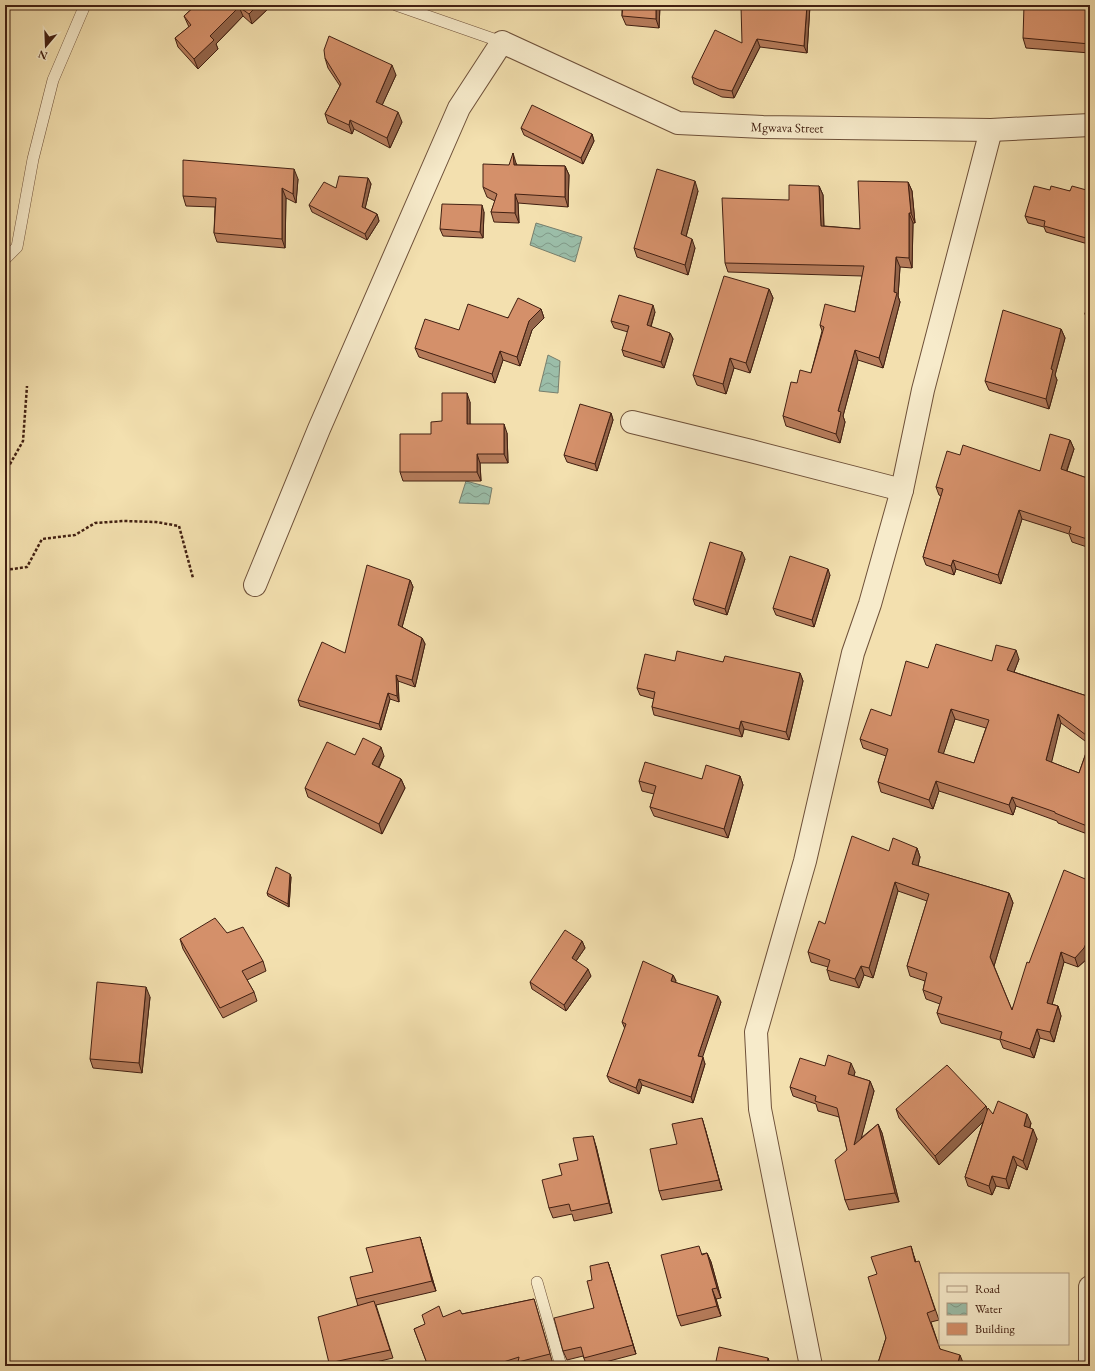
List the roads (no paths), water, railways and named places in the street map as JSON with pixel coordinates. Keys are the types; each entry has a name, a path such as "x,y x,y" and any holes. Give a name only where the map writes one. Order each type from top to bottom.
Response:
{"street":[{"name":"Mgwava Street","path":"502,42 678,123 763,127 991,130 1090,125"},
{"path":"255,585 319,429 460,108 502,42"},
{"path":"812,1366 760,1109 756,1032 804,861 853,653 870,604 902,490 923,390 991,130"},
{"path":"632,422 902,490"},
{"path":"1090,1287 1090,1366"}],"lane":[{"path":"5,259 17,247 33,159 53,80 85,5"},
{"path":"396,5 502,42"},
{"path":"536,1282 561,1366"}],"water":[{"path":"536,223 582,237 575,262 530,245"},
{"path":"548,355 560,361 558,393 539,391"},
{"path":"466,481 492,488 489,504 459,503"}]}
